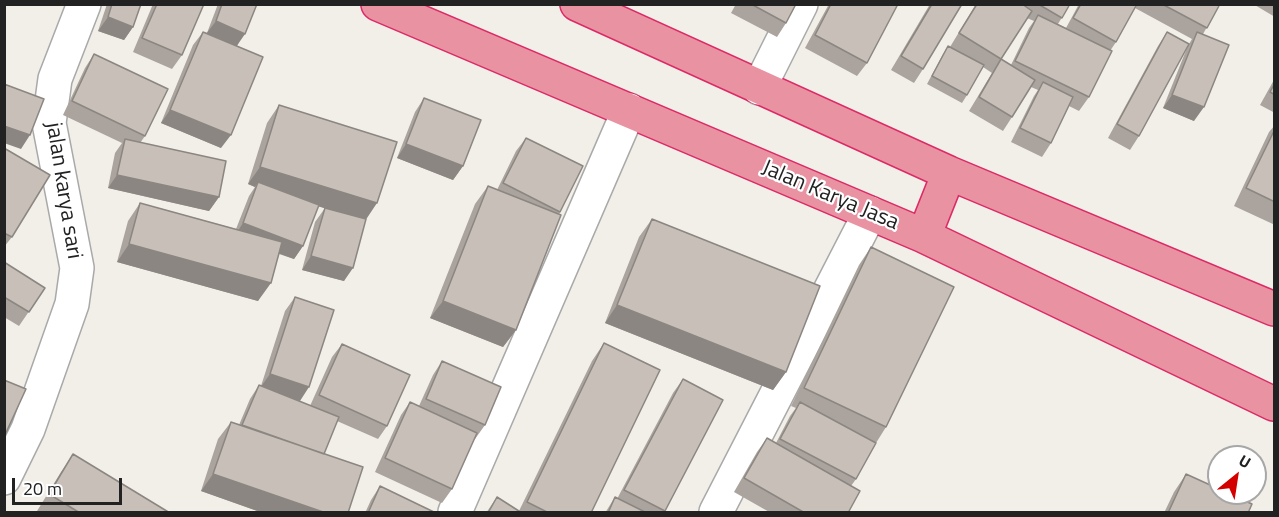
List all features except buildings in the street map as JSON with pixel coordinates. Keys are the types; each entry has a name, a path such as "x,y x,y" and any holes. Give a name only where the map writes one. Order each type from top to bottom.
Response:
{"highway":[{"name":"Jalan Karya Jasa","path":"378,4 924,236 1275,404"},
{"path":"577,4 949,173 1275,309"},
{"path":"924,236 949,173"}],"street":[{"name":"jalan karya sari","path":"4,478 28,429 72,304 77,268 49,123 55,79 84,4"},
{"path":"759,88 801,4"},
{"path":"455,513 629,110"},
{"path":"716,513 870,213"}]}
